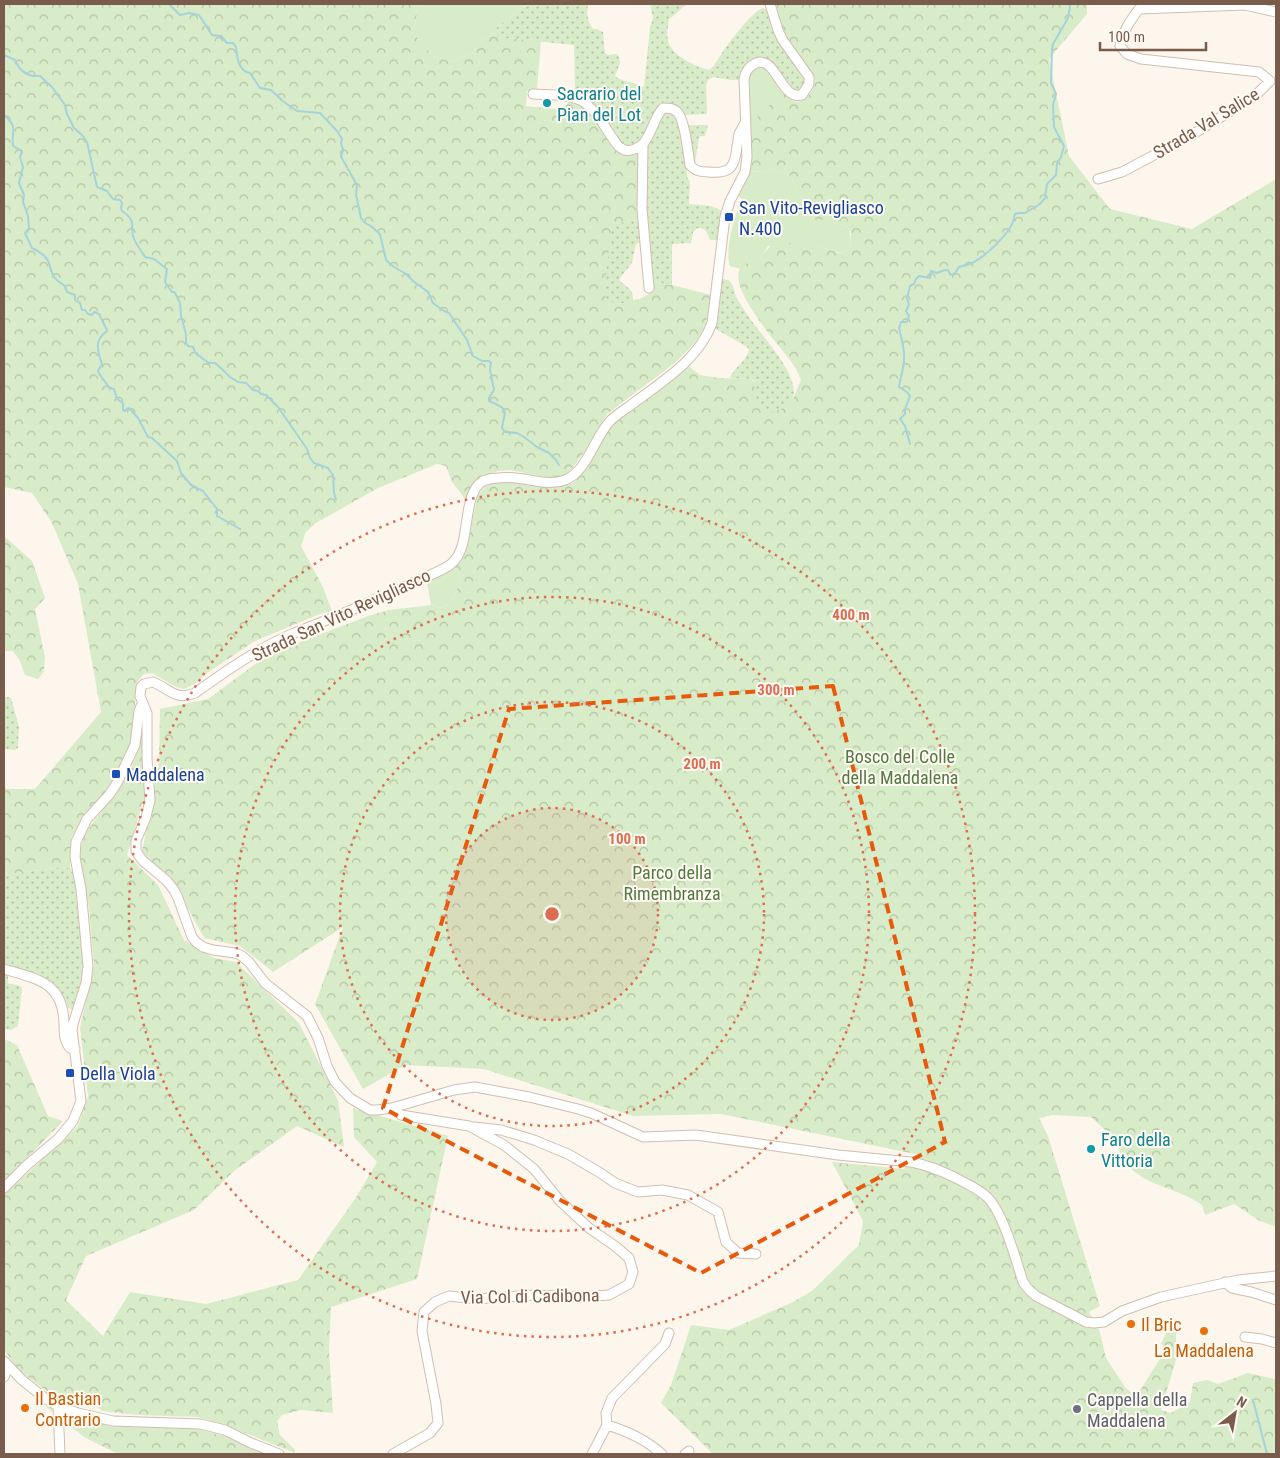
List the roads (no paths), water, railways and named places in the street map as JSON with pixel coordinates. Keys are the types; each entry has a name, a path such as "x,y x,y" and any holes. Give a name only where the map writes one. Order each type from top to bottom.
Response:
{"street":[{"name":"Strada San Vito Revigliasco","path":"4,1188 27,1165 58,1139 73,1121 81,1101 72,1038 73,1024 86,983 88,966 81,889 74,857 76,842 87,819 109,795 117,783 135,745 139,712 142,704 140,692 144,684 153,682 179,696 195,693 232,667 264,648 290,635 367,604 451,564 460,551 474,492 478,486 489,479 514,476 549,484 565,480 577,473 610,422 697,351 708,334 712,323 720,245 725,217 730,202 745,172 747,157 744,80 747,70 753,64 762,62 771,67 788,92 795,96 802,94 809,84 809,77 782,39 770,4"},
{"name":"Strada Val Salice","path":"1098,179 1122,172 1190,136 1255,96 1270,81 1259,72 1141,59 1127,54 1120,46 1122,36 1129,22 1139,9 1245,4 1276,12"},
{"path":"533,94 572,97 590,107 621,148 631,150 643,144"},
{"name":"Strada San Vito Revigliasco","path":"649,288 642,209 643,144 658,113 663,108 672,108 677,111 683,124 690,165 693,169 702,172 720,173 732,166 739,134 745,123"},
{"path":"142,704 147,713 147,759 150,793 146,817 136,841 138,856 158,872 174,890 196,942 203,947 242,956 265,983 307,1016 318,1038 327,1066 335,1082 350,1098 370,1110 392,1108 454,1090 475,1087 578,1108 643,1137 696,1135 815,1152 926,1164 941,1170 988,1198 998,1212 1023,1282 1029,1290 1036,1296 1086,1322 1104,1322 1122,1311 1147,1301 1208,1286 1238,1280 1276,1276"},
{"path":"4,969 40,980 54,990 64,1011 64,1039 70,1048 75,1049"},
{"name":"Via Col di Cadibona","path":"392,1108 401,1115 501,1130 534,1140 568,1154 615,1183 638,1192 662,1190 688,1195 718,1212 726,1242 738,1253 756,1254"},
{"name":"Via Col di Cadibona","path":"393,1454 430,1433 438,1423 422,1331 424,1312 435,1302 449,1296 476,1299 536,1295 581,1297 610,1295 629,1284 633,1272 629,1258 589,1228 560,1201 534,1169 504,1145 468,1126"},
{"path":"1225,1282 1232,1288 1276,1300"},
{"path":"592,1454 607,1425 606,1413 612,1398 665,1344 669,1333"},
{"path":"1245,1337 1276,1343"},
{"path":"4,1377 6,1364"},
{"path":"6,1364 35,1391 58,1406 78,1413 113,1421 200,1424 225,1430 279,1454"},
{"path":"58,1406 60,1454"},
{"path":"607,1425 627,1431 649,1443 662,1454"}],"waterway":[{"path":"169,4 180,15 189,13 199,15 212,35 221,36 227,43 233,43 236,47 241,67 250,73 260,88 271,90 297,111 320,113 342,139 343,150 341,157 347,167"},
{"path":"910,444 905,426 900,419 905,414 910,396 899,387 904,355 899,328 901,322 907,322 909,316 906,311 909,305 907,298 910,286 914,284 919,276 930,278 931,271 937,273 948,270 950,274 953,274 959,267 976,261 988,252 1006,233 1013,222 1015,214 1025,213 1040,204 1045,198 1047,184 1056,175 1057,164 1064,146 1054,127 1053,105 1056,94 1051,83 1052,49 1068,18 1069,4"},
{"path":"4,55 15,60 19,68 25,73 32,76 40,76 52,87 65,105 74,128 87,142 97,187 107,191 113,199 120,200 122,211 132,221 134,239 145,257 154,259 167,269 165,282 171,291 175,293 180,303 188,346 193,347 195,352 209,363 215,363 230,377 238,382 246,383 253,390 266,395 278,407 307,449 314,463 328,468 333,475 336,500"},
{"path":"4,115 13,126 13,146 22,151 20,157 23,167 19,183 24,195 23,202 28,216 29,228 25,233 32,248 45,257 55,278 65,286 67,292 75,295 75,300 80,303 82,310 92,315 94,312 99,314 107,330 98,342 102,364 98,371 110,388 114,389 117,399 123,403 123,410 130,409 138,418 148,437 152,438 177,461 181,473 191,485 203,491 217,509 217,516 240,529"},
{"path":"348,169 357,185 356,195 361,218 380,234 386,260 428,292 433,303 449,313 467,340 473,356 491,363 490,370 494,390 489,401 503,408 505,413 502,428 505,432 517,433 549,453 559,465"},
{"path":"1253,1400 1267,1454"}],"place":[{"name":"Sacrario del Pian del Lot","path":"547,103"},
{"name":"San Vito-Revigliasco N.400","path":"729,217"},
{"name":"Maddalena","path":"116,774"},
{"name":"Della Viola","path":"70,1073"},
{"name":"Faro della Vittoria","path":"1091,1149"},
{"name":"Il Bric","path":"1131,1324"},
{"name":"La Maddalena","path":"1204,1331"},
{"name":"Il Bastian Contrario","path":"25,1408"},
{"name":"Cappella della Maddalena","path":"1077,1409"}],"park label":[{"name":"Bosco del Colle della Maddalena","path":"900,766"},
{"name":"Parco della Rimembranza","path":"672,882"}]}
